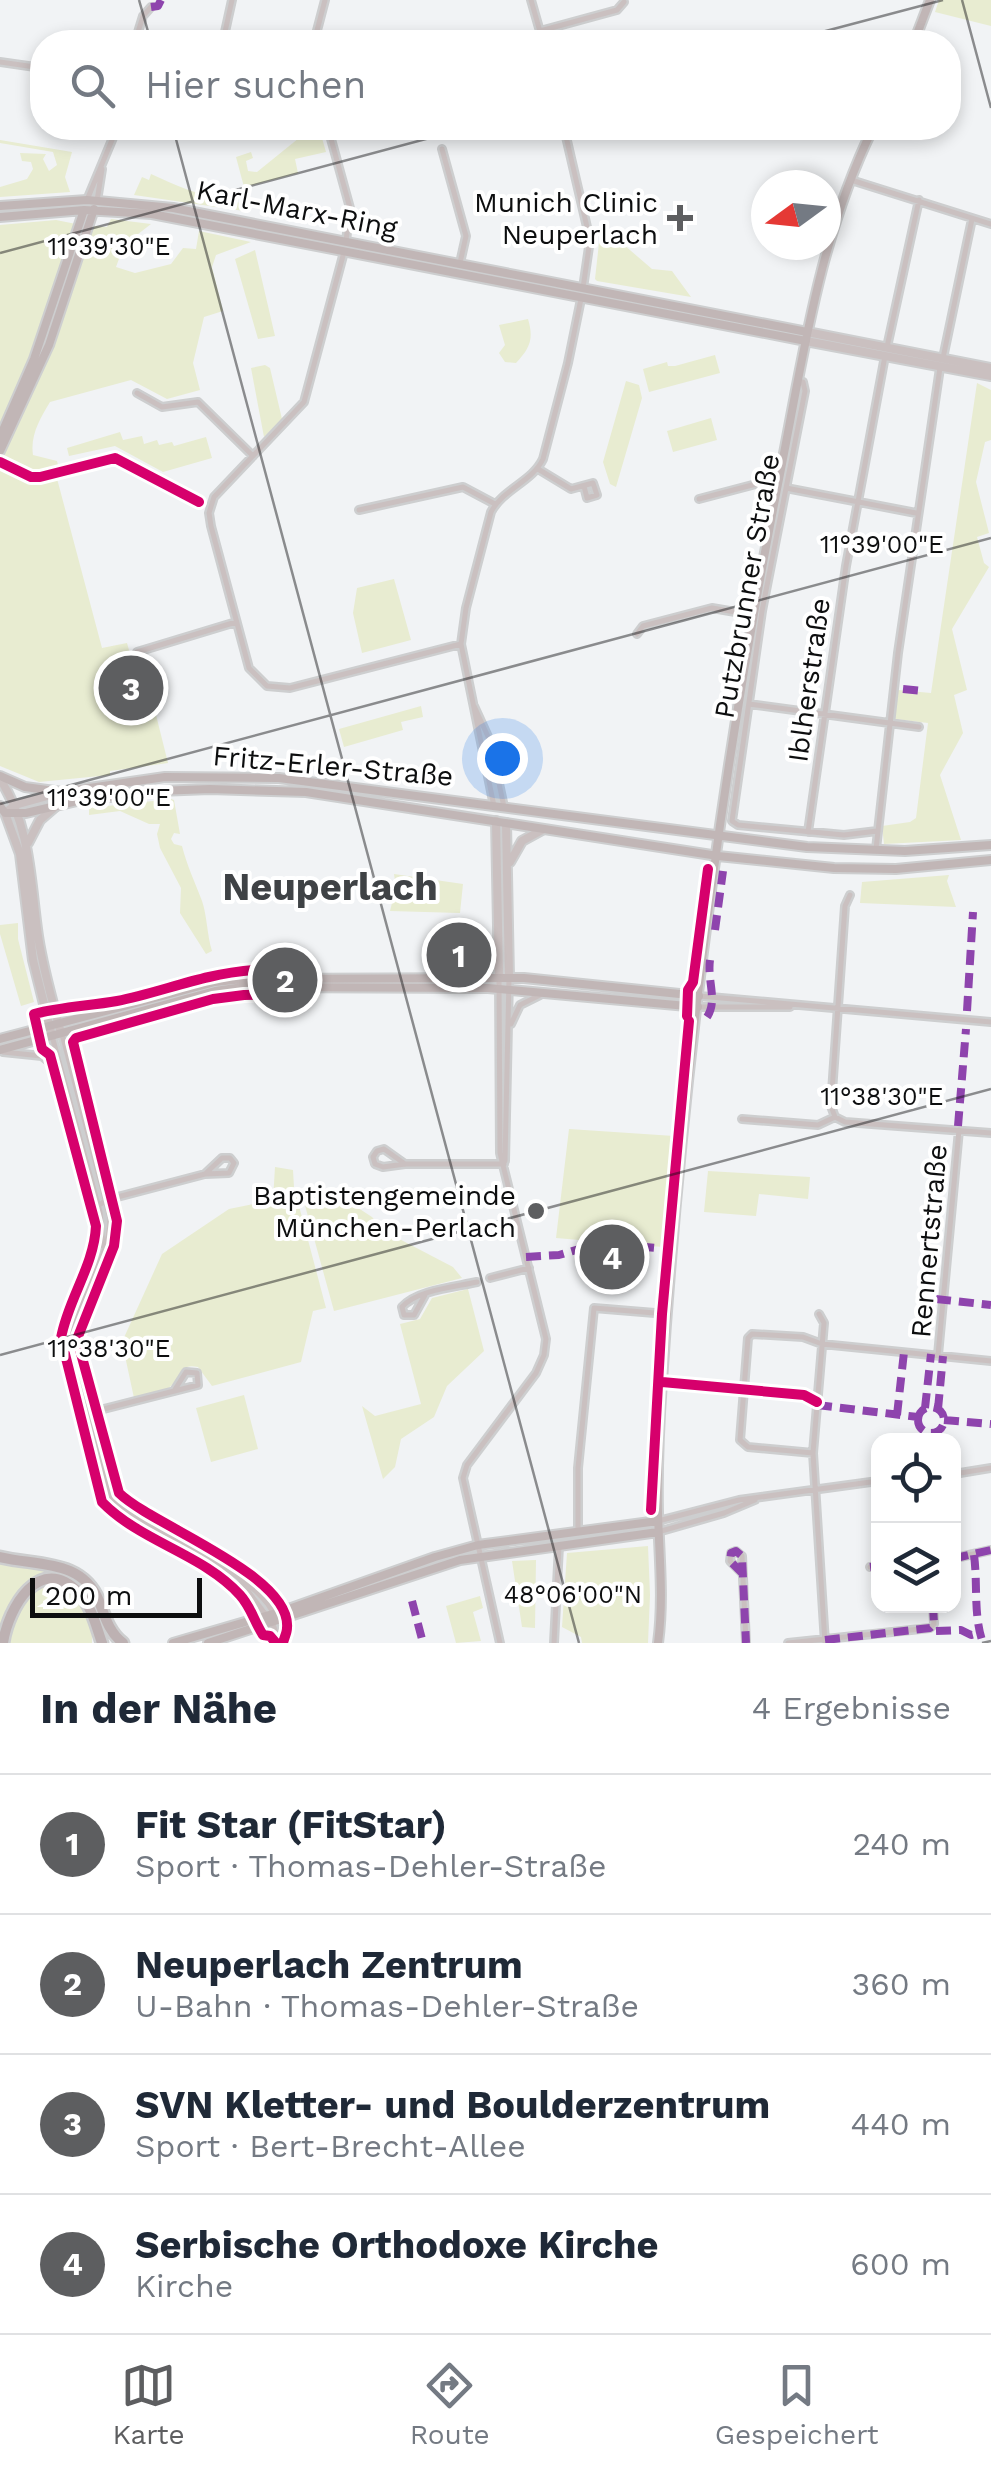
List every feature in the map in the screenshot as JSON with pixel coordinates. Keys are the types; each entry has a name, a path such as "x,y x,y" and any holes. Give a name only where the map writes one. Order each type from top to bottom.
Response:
{"highway":[{"path":"0,1558 55,1566 80,1575 98,1597 113,1634 123,1643"},
{"path":"3,1643 15,1602 30,1587 44,1582 66,1583 88,1604 98,1643"},
{"path":"104,1614 110,1643"}],"main road":[{"path":"919,30 930,0"},
{"name":"Putzbrunner Straße","path":"658,1643 662,1596 659,1433 666,1314 720,836 729,805 753,615 782,488 807,336 828,238 868,140"},
{"path":"0,437 40,344 90,205"},
{"path":"0,451 53,335 90,205"},
{"name":"Karl-Marx-Ring","path":"0,216 90,205"},
{"name":"Karl-Marx-Ring","path":"0,206 90,205 460,263 582,293"},
{"name":"Karl-Marx-Ring","path":"345,246 807,336"},
{"path":"247,789 256,785 254,776"},
{"name":"Fritz-Erler-Straße","path":"62,792 165,777 254,776 355,786 808,848 876,852 991,844"},
{"path":"0,778 25,787 62,792"},
{"name":"Fritz-Erler-Straße","path":"2,809 56,806 158,791 247,789 317,793 718,856 801,864 866,869 991,860"},
{"path":"499,807 501,822"},
{"path":"801,864 812,856 808,848"},
{"path":"0,1039 261,983 504,978 699,996"},
{"path":"261,983 504,989 698,1007"},
{"path":"0,1051 55,1030"},
{"path":"173,1643 270,1615 398,1569 480,1550 658,1521"},
{"path":"208,1643 273,1624 480,1550 658,1532"}],"street":[{"path":"225,30 232,0"},
{"path":"317,30 325,0"},
{"path":"531,0 540,30"},
{"path":"544,30 617,10 624,2"},
{"path":"138,30 142,16 151,8"},
{"path":"0,62 30,66"},
{"path":"90,205 112,140"},
{"path":"331,140 350,208 345,246 304,402 214,497 209,513 236,622 249,668 260,682 276,688 298,686 461,644"},
{"path":"499,807 461,644 466,608 495,504 538,469 559,401 582,293 590,240 567,140"},
{"path":"442,149 466,236 460,263"},
{"path":"849,179 991,224"},
{"name":"Iblherstraße","path":"808,832 858,502 920,200"},
{"path":"876,852 917,514 942,363 972,219"},
{"path":"807,336 942,363 991,379"},
{"path":"942,363 991,368"},
{"path":"137,393 162,407 198,402 253,456"},
{"path":"538,469 570,488 584,486"},
{"path":"699,499 756,484 917,514"},
{"path":"358,510 463,487 495,504"},
{"name":"Putzbrunner Straße","path":"782,488 729,805 738,826 808,832"},
{"path":"638,634 644,626 712,608 753,615"},
{"path":"137,652 236,622"},
{"path":"894,688 903,688"},
{"path":"748,704 919,726"},
{"path":"0,778 16,809 27,848 61,1073 98,1206 103,1249"},
{"name":"Fritz-Erler-Straße","path":"16,809 62,792"},
{"path":"27,848 36,826 56,806"},
{"path":"2,809 20,854 32,960 106,1200 110,1232 74,1314 70,1333 107,1486 118,1506 256,1589 280,1643"},
{"path":"501,822 508,867 504,978"},
{"path":"500,1643 464,1492 464,1472 536,1372 544,1356 546,1332 500,1153 504,989 501,822"},
{"path":"508,867 522,841 542,830"},
{"path":"808,832 844,836 877,831"},
{"path":"957,864 965,857 967,848"},
{"path":"850,894 831,1106 835,1117 846,1122 991,1133"},
{"path":"504,989 509,1032 508,1154 504,1164"},
{"path":"509,1032 520,1005 550,992"},
{"path":"699,996 991,1022"},
{"path":"698,1007 794,1006"},
{"path":"0,1051 42,1056 61,1073"},
{"path":"742,1119 818,1125 835,1117"},
{"name":"Rennertstraße","path":"938,1355 959,1130"},
{"path":"405,1164 384,1149 373,1156 378,1166 504,1164"},
{"path":"98,1206 106,1200 205,1174 228,1174 234,1163 230,1158 222,1158 205,1174"},
{"path":"490,1278 529,1268"},
{"path":"425,1295 414,1315 404,1315 404,1304 425,1295 477,1282"},
{"path":"578,1532 578,1468 594,1308 666,1314"},
{"path":"819,1314 824,1323 812,1453 825,1642"},
{"path":"812,1453 748,1446 739,1437 748,1338 752,1334 991,1360"},
{"path":"88,1414 198,1385 196,1373 186,1372 174,1391"},
{"path":"961,1473 991,1468"},
{"path":"658,1521 760,1498 871,1482"},
{"path":"658,1532 760,1498"},
{"path":"554,1643 558,1544"},
{"path":"961,1557 991,1550"},
{"path":"742,1574 746,1643"},
{"path":"788,1643 825,1642 933,1626 932,1613"},
{"path":"882,1634 883,1643"}],"green space":[{"path":"939,0 991,0 991,26 935,12"},
{"path":"0,140 72,152 65,177 70,192 0,197 0,187 27,179 33,169 31,162 22,161 20,153 46,154 43,159 49,171 57,165 53,152"},
{"path":"297,140 323,140 326,152 295,159 298,173 244,187 236,157 251,152 253,158 246,161 248,171 257,172"},
{"path":"151,174 202,194 234,196 244,211 134,195 142,177 149,180"},
{"path":"111,219 151,224 124,245 116,267 135,273 171,264 183,248 196,249 199,231 251,242 216,255 212,267 223,311 204,317 193,363 200,390 167,399 131,380 50,402 37,427 33,455 57,461 59,469 55,471 102,648 127,643 132,661 142,659 168,763 110,771 110,775 39,782 0,766 0,462 50,354 93,226 107,227"},
{"path":"56,220 76,224 33,352 0,429 0,225"},
{"path":"616,238 652,269 672,271 691,297 597,281 599,243"},
{"path":"255,250 275,336 258,339 235,259"},
{"path":"528,319 528,348 516,363 505,362 499,353 505,345 499,325"},
{"path":"715,355 720,373 649,392 643,369 667,362 668,366 675,366"},
{"path":"251,368 270,368 282,419 264,437"},
{"path":"626,381 639,385 642,398 616,487 610,484 603,462"},
{"path":"977,383 991,390 991,440 985,442 976,482 989,533 977,537 984,563 989,567 952,629 967,690 954,695 963,733 940,775 961,840 884,844 882,826 916,818 928,723 895,719 898,690 931,693"},
{"path":"711,418 717,440 673,452 667,431"},
{"path":"120,432 123,440 142,436 144,444 157,440 159,445 172,442 174,446 206,437 212,458 163,472 115,446 69,456 67,448"},
{"path":"394,579 411,640 362,653 353,613 357,588"},
{"path":"421,706 423,717 401,722 403,730 344,747 339,729"},
{"path":"171,799 180,834 174,833 171,839 182,846 202,901 212,951 206,954 180,913 181,888 160,848 160,824 149,824 120,811 89,815 89,808"},
{"path":"394,874 463,884 460,913 390,911 396,887"},
{"path":"949,875 947,881 956,907 860,903 862,882"},
{"path":"18,923 18,939 34,1002 21,1006 0,934 0,925"},
{"path":"569,1129 674,1136 663,1247 556,1238"},
{"path":"275,1167 293,1170 326,1308 313,1311 301,1362 212,1386 198,1367 186,1367 167,1389 134,1398 122,1342 162,1254 229,1209 273,1200"},
{"path":"708,1171 810,1177 808,1199 759,1194 756,1216 704,1212"},
{"path":"301,1191 349,1202 372,1217 384,1231 453,1267 462,1278 334,1311"},
{"path":"468,1289 484,1351 447,1386 434,1417 401,1439 395,1467 383,1479 362,1406 375,1416 421,1404 400,1324 420,1319 432,1298"},
{"path":"244,1395 258,1449 211,1462 196,1408"},
{"path":"648,1546 648,1643 582,1643 581,1637 562,1627 567,1553"},
{"path":"536,1560 535,1628 522,1627 512,1561"},
{"path":"0,1562 60,1572 73,1578 92,1600 108,1643 90,1600 72,1582 60,1578 27,1584 6,1609 0,1626"},
{"path":"45,1585 66,1590 81,1603 90,1622 92,1643 6,1643 23,1601"},
{"path":"480,1596 483,1608 473,1612 481,1641 456,1643 446,1606"}],"marked path":[{"path":"151,7 158,6 161,0"},
{"path":"903,689 922,691"},
{"path":"715,930 723,871"},
{"path":"967,1011 973,912"},
{"path":"707,1017 712,1004 710,960"},
{"path":"958,1126 966,1029"},
{"path":"526,1257 559,1255 600,1243 667,1249"},
{"path":"936,1299 991,1305"},
{"path":"897,1415 904,1352"},
{"path":"925,1408 931,1354"},
{"path":"938,1409 943,1356"},
{"path":"817,1405 918,1417"},
{"path":"931,1407 940,1411 944,1420 940,1429 931,1433 922,1429 918,1420 922,1411 931,1407"},
{"path":"944,1420 991,1424"},
{"path":"961,1557 991,1550"},
{"path":"743,1574 730,1561 731,1553 736,1551 742,1556 746,1643"},
{"path":"974,1555 983,1643"},
{"path":"412,1601 423,1643"},
{"path":"825,1640 930,1628 934,1624 933,1613"},
{"path":"936,1631 979,1633"}],"cycle path":[{"path":"0,462 31,477 40,477 115,458 199,502"},
{"path":"687,1016 708,869"},
{"path":"276,1643 263,1635 244,1600 225,1581 135,1528 102,1502 61,1338 91,1255 96,1226 50,1055 42,1049 34,1014 117,1001 220,975 302,968 312,994 213,999 73,1042 117,1221 114,1246 77,1339 119,1493 218,1553 268,1589 283,1608 287,1628 283,1643"},
{"path":"651,1510 662,1314 689,1021"},
{"path":"662,1382 804,1395 817,1402"}],"place":[{"name":"Munich Clinic Neuperlach","path":"680,218"},
{"name":"SVN Kletter- und Boulderzentrum","path":"131,688"},
{"name":"Fit Star (FitStar)","path":"459,955"},
{"name":"Neuperlach Zentrum","path":"285,980"},
{"name":"Baptistengemeinde München-Perlach","path":"536,1211"},
{"name":"Serbische Orthodoxe Kirche","path":"612,1257"}],"district":[{"name":"Neuperlach","path":"330,887"}]}
